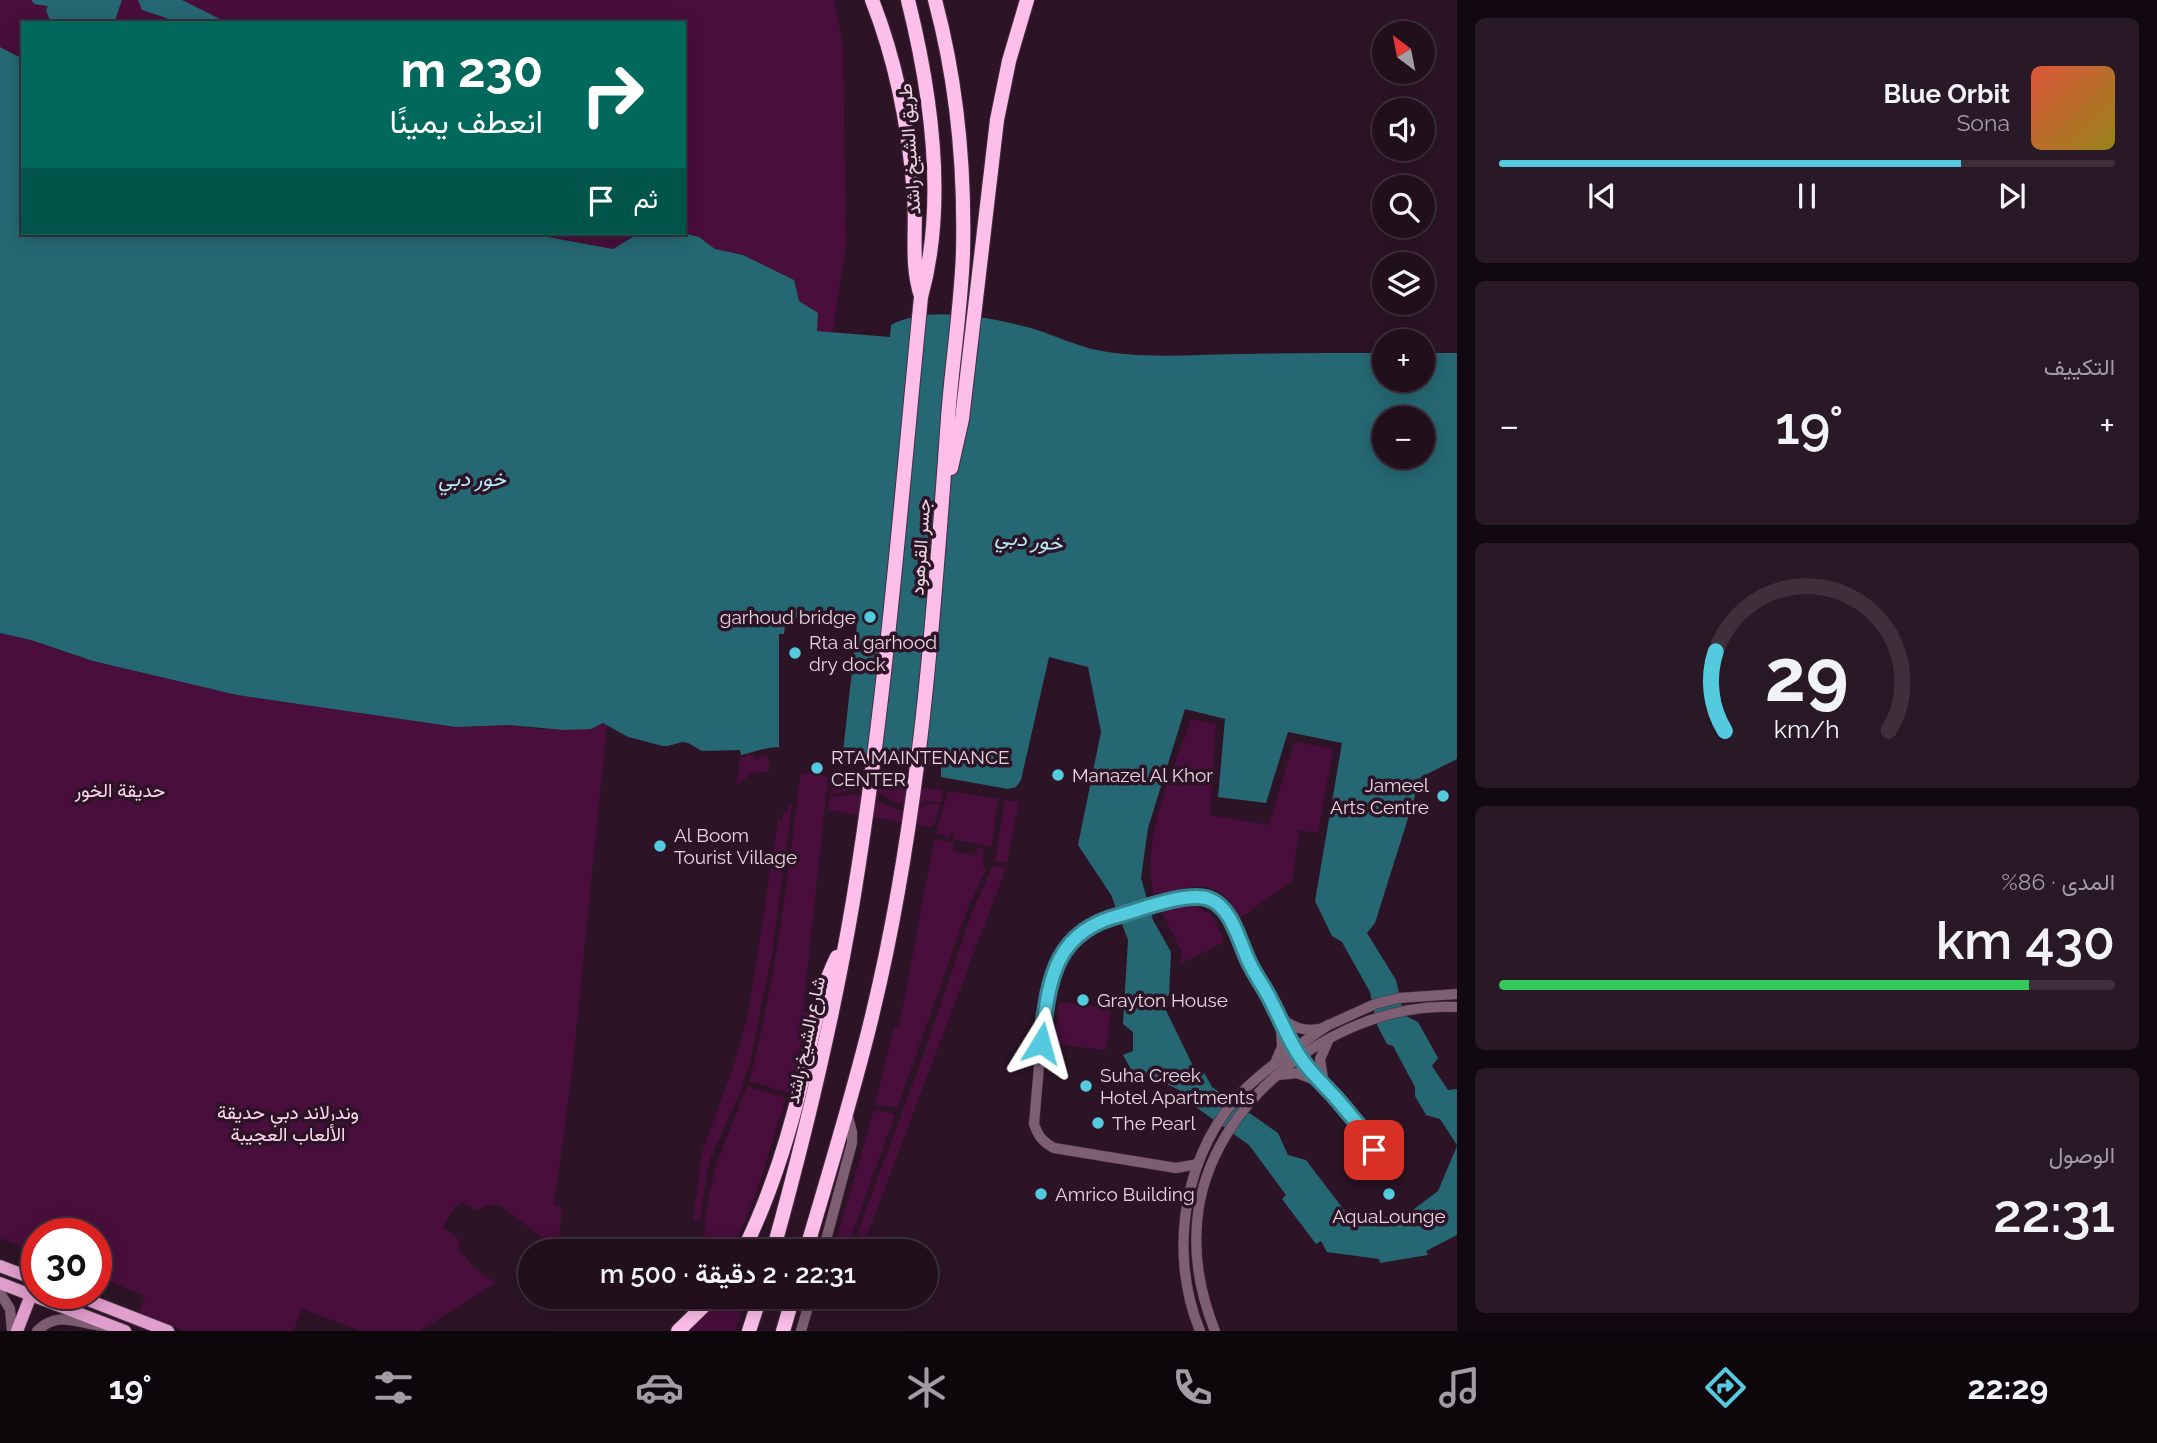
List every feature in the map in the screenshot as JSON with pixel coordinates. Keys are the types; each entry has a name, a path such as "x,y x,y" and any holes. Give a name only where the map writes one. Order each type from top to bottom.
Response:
{"highway":[{"path":"872,0 886,41 902,107 914,194 915,274 921,297"},
{"name":"طريق الشيخ راشد","path":"908,0 921,56 929,119 933,185 931,251 921,297"},
{"name":"جسر القرهود","path":"846,1111 873,1010 905,842 929,666 963,255 959,130 950,66 935,0"},
{"path":"944,489 955,455 962,419 1000,100 1027,0"},
{"path":"1021,22 1034,0"},
{"name":"جسر القرهود","path":"863,835 881,697 921,297"},
{"name":"شارع الشيخ راشد","path":"775,1239 825,1049 863,835"},
{"path":"748,1239 766,1196 796,1106 827,979 845,944"},
{"path":"809,1239 846,1111"},
{"path":"678,1331 701,1309"},
{"path":"749,1331 756,1309"},
{"path":"783,1331 789,1309"}],"main road":[{"path":"0,1266 21,1274"},
{"path":"0,1283 21,1289"},
{"path":"15,1331 26,1309"},
{"path":"72,1309 125,1331"},
{"path":"110,1309 169,1331"}],"street":[{"path":"1198,1164 1176,1168 1054,1148 1045,1142 1034,1124 1041,1043 1051,978 1061,956 1071,943 1105,919 1179,900 1202,897 1211,899 1225,910 1250,965 1300,1051 1324,1085 1377,1146"},
{"path":"1279,1017 1293,1027 1304,1030 1320,1029 1375,1004 1417,995 1457,994"},
{"path":"1199,1331 1190,1302 1184,1233 1190,1187 1203,1153 1222,1119 1247,1088 1274,1064 1300,1051 1378,1016 1402,1009 1457,1007"},
{"path":"1274,1064 1282,1041 1279,1017"},
{"path":"1215,1331 1199,1280 1197,1239 1202,1195 1216,1154 1234,1123 1256,1095 1328,1025"},
{"path":"1324,1085 1320,1059 1330,1038"},
{"path":"1277,1075 1301,1074 1324,1085"},
{"path":"826,1239 852,1143 846,1111"},
{"path":"1176,1168 1190,1187"},
{"path":"0,1293 10,1309 15,1331"},
{"path":"802,1331 808,1309"},
{"path":"37,1331 46,1323 63,1318 97,1326 111,1326"}],"green space":[{"path":"0,0 834,0 843,45 846,244 833,332 816,331 799,301 794,280 743,255 715,249 699,237 686,234 686,21 21,21 21,58 0,47"},
{"path":"537,235 636,235 613,249"},
{"path":"0,633 31,640 93,661 237,695 456,727 509,725 540,729 607,725 571,1081 554,1205 562,1207 559,1239 544,1239 500,1205 488,1205 477,1210 461,1202 458,1207 455,1206 443,1228 457,1237 459,1252 473,1267 496,1283 419,1331 361,1331 302,1309 293,1331 185,1331 139,1312 145,1296 112,1283 112,1218 21,1218 21,1247 0,1238"},
{"path":"1191,719 1216,724 1210,815 1269,825 1294,742 1333,749 1318,833 1299,830 1292,881 1240,918 1231,904 1213,889 1192,887 1154,897 1151,852 1155,829 1167,784"},
{"path":"747,754 757,760 761,755 767,755 770,768 768,772 751,773 737,786 740,756 745,757"},
{"path":"802,773 824,775 828,778 803,1011 808,1013 789,1093 749,1081 774,968"},
{"path":"833,776 943,792 941,802 912,805 893,801 866,788 830,795"},
{"path":"950,791 998,799 990,847 953,839 954,834 950,833 949,838 936,834 947,793"},
{"path":"854,794 902,810 940,804 935,824 930,827 828,810 830,797"},
{"path":"1005,800 1019,802 1007,863 995,861"},
{"path":"788,804 792,805 772,953 751,1058 741,1090 709,1162 700,1217 693,1222 702,1152 734,1065 749,1010 778,820 783,821 783,812 787,812"},
{"path":"937,839 953,843 953,851 976,856 978,848 984,849 982,860 986,869 969,905 897,1108 875,1105 894,1027 899,1028 934,841"},
{"path":"993,866 1006,868 866,1239 855,1239 925,1050 971,915"},
{"path":"1188,902 1212,915 1224,942 1180,964 1181,950 1161,910"},
{"path":"1059,1002 1111,1008 1106,1050 1054,1044"},
{"path":"747,1086 786,1098 755,1195 736,1239 704,1239 706,1210 715,1168"},
{"path":"874,1110 895,1114 850,1239 836,1239"},
{"path":"710,1309 741,1309 735,1331 689,1331"}],"water":[{"path":"31,0 122,0 115,21 50,21 46,10 48,6 34,4"},
{"path":"138,0 182,0 224,21 175,21 142,10"},
{"name":"خور دبي","path":"0,47 21,58 21,235 537,235 613,249 636,235 686,234 699,237 715,249 743,255 794,280 799,301 818,313 817,331 890,337 891,325 924,315 943,314 1021,325 1092,349 1129,354 1169,356 1372,353 1372,392 1435,392 1435,353 1457,353 1457,759 1421,777 1375,923 1367,933 1396,980 1404,1015 1418,1022 1438,1058 1432,1066 1448,1090 1457,1089 1457,1145 1440,1119 1426,1115 1415,1096 1415,1087 1393,1046 1387,1044 1377,1025 1370,992 1342,942 1332,936 1315,901 1342,743 1288,732 1266,803 1218,797 1225,719 1185,709 1148,828 1141,878 1153,920 1171,952 1169,995 1161,1000 1194,1068 1205,1074 1212,1087 1278,1133 1288,1155 1306,1160 1347,1214 1402,1218 1438,1191 1457,1146 1457,1235 1426,1251 1428,1255 1380,1263 1379,1259 1327,1252 1321,1241 1316,1244 1282,1199 1286,1195 1249,1145 1186,1100 1179,1090 1143,1073 1136,1078 1123,1055 1133,1051 1133,1032 1123,1024 1128,940 1111,895 1078,845 1101,732 1088,667 1049,657 1021,780 1016,787 1008,789 941,777 941,767 843,752 857,625 786,617 784,634 779,634 779,747 741,755 740,750 702,751 682,742 663,746 628,737 603,723 591,729 565,730 509,725 456,727 237,695 93,661 31,640 0,633"}],"place":[{"name":"garhoud bridge","path":"870,617"},
{"name":"Rta al garhood dry dock","path":"795,653"},
{"name":"RTA MAINTENANCE CENTER","path":"817,768"},
{"name":"Manazel Al Khor","path":"1058,775"},
{"name":"Jameel Arts Centre","path":"1443,796"},
{"name":"Al Boom Tourist Village","path":"660,846"},
{"name":"Grayton House","path":"1083,1000"},
{"name":"Suha Creek Hotel Apartments","path":"1086,1086"},
{"name":"The Pearl","path":"1098,1123"},
{"name":"Amrico Building","path":"1041,1194"},
{"name":"AquaLounge","path":"1389,1194"}],"route":[{"path":"1041,1043 1051,978 1061,956 1071,943 1105,919 1193,896 1211,899 1219,904 1230,918 1250,965 1270,998 1294,1048 1314,1075 1377,1146 1374,1150"}],"park label":[{"name":"حديقة الخور","path":"120,790"},
{"name":"وندرلاند دبي حديقة الألعاب العجيبة","path":"288,1123"}]}
